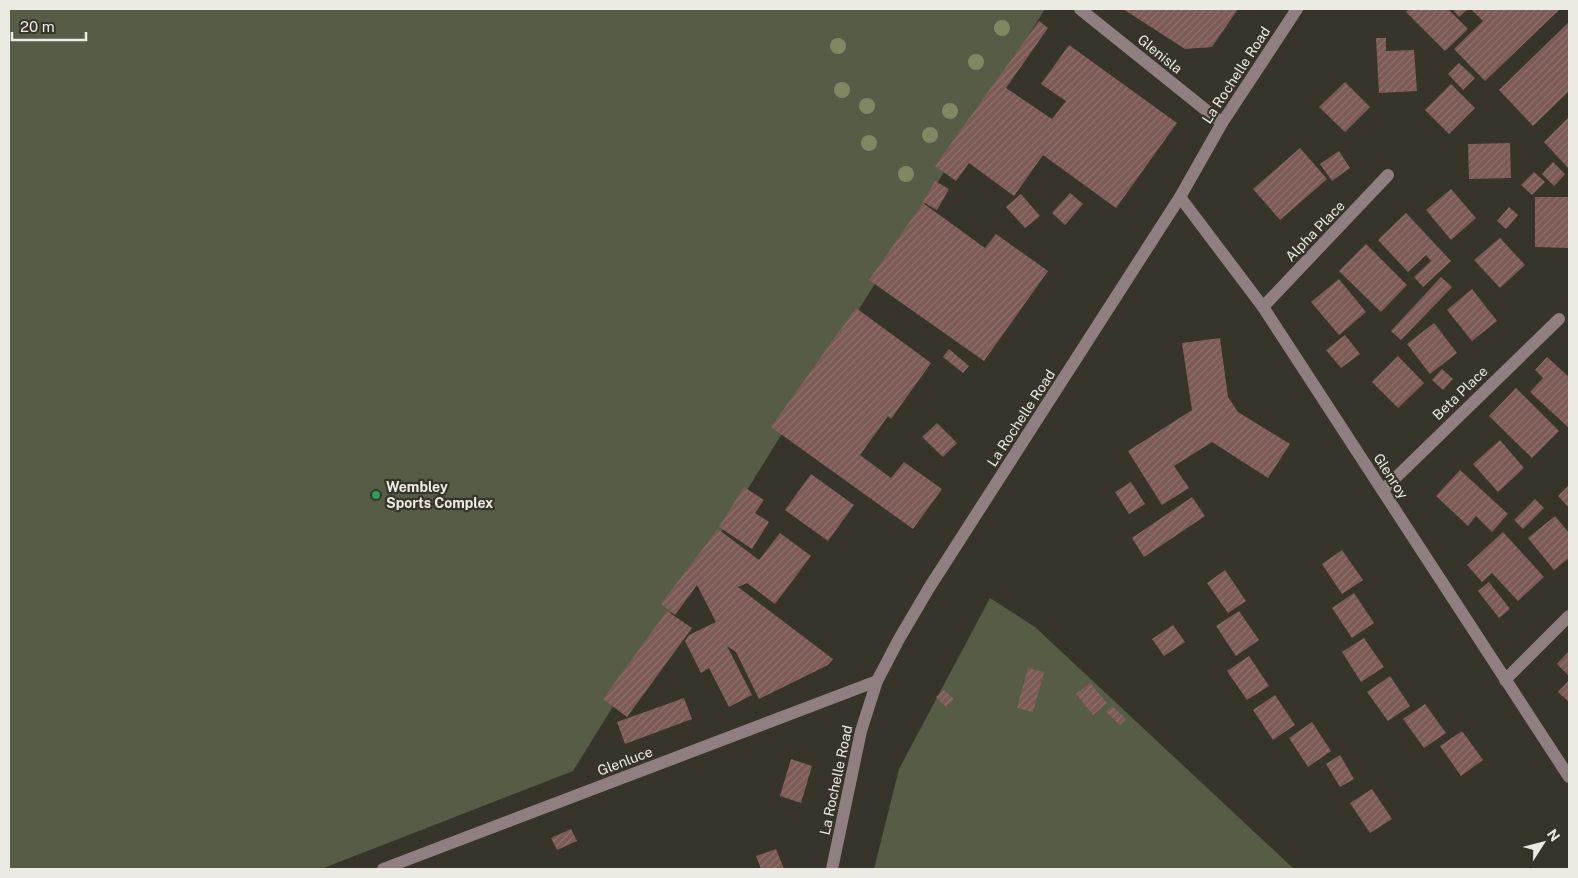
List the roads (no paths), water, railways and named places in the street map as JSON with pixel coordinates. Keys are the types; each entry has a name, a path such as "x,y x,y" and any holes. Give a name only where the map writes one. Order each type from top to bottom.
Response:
{"street":[{"name":"Glenisla","path":"1080,9 1222,123"},
{"name":"La Rochelle Road","path":"832,869 861,732 877,681 899,639 929,588 1180,197 1222,123 1297,9"},
{"name":"Alpha Place","path":"1263,307 1388,176"},
{"name":"Glenroy","path":"1180,197 1263,307 1569,777"},
{"name":"Beta Place","path":"1382,490 1558,319"},
{"path":"1505,680 1569,616"},
{"name":"Glenluce","path":"383,869 877,681"}],"place":[{"name":"Wembley Sports Complex","path":"376,495"}]}
